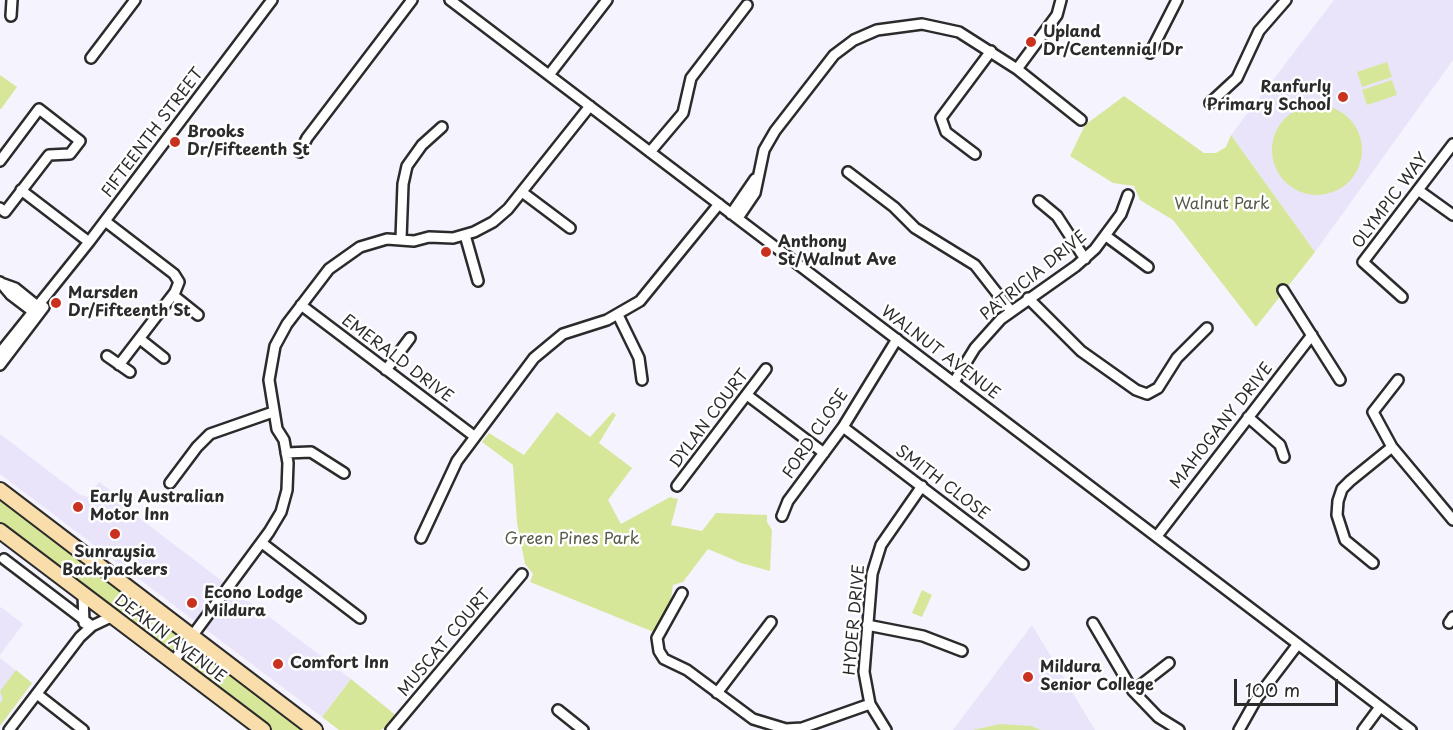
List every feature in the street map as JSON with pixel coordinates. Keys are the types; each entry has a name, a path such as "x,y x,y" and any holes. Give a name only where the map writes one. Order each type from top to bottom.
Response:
{"highway":[{"name":"DEAKIN AVENUE","path":"0,490 315,730"},
{"name":"DEAKIN AVENUE","path":"0,531 263,730"}],"street":[{"path":"11,16 12,0"},
{"path":"91,58 135,0"},
{"name":"FIFTEENTH STREET","path":"0,365 57,284 272,0"},
{"path":"300,152 307,138 412,0"},
{"name":"WALNUT AVENUE","path":"450,0 461,3 549,75 652,154 1411,730"},
{"path":"549,75 607,0"},
{"path":"1017,69 1057,15 1061,0"},
{"path":"1150,53 1177,0"},
{"path":"1210,103 1237,78 1259,31 1286,0"},
{"path":"652,154 685,108 691,78 747,5"},
{"path":"735,216 759,171 768,140 825,64 860,37 901,25 935,25 958,32 1017,69 1081,120"},
{"path":"975,154 945,132 941,118 991,51"},
{"path":"173,662 276,523 285,501 288,471 286,453 284,440 278,432 273,412 269,380 272,355 280,335 302,305 329,269 344,256 369,244 401,239 414,241 465,236 493,222 522,192 588,105"},
{"path":"0,161 39,109 80,141 70,154 49,154 5,212 0,208"},
{"path":"401,239 407,166 422,145 442,127"},
{"name":"OLYMPIC WAY","path":"1402,297 1363,262 1453,144"},
{"path":"848,172 894,207 915,228 975,264 1011,311"},
{"path":"21,190 89,242"},
{"path":"1418,190 1453,215"},
{"path":"522,192 570,228"},
{"name":"PATRICIA DRIVE","path":"951,380 993,327 1028,298 1085,259 1106,236 1121,214 1128,195"},
{"path":"1039,201 1057,216 1085,259"},
{"path":"421,538 450,474 474,436 543,348 573,329 618,315 646,294 716,202"},
{"path":"105,221 177,277 179,285 119,365"},
{"path":"465,236 478,281"},
{"path":"1106,236 1148,267"},
{"path":"1,282 11,296 37,311"},
{"path":"1282,290 1340,380"},
{"path":"173,295 198,315"},
{"path":"1028,298 1081,351 1136,390 1147,394 1158,388 1177,358 1207,328"},
{"name":"EMERALD DRIVE","path":"302,305 474,436"},
{"name":"FIFTEENTH STREET","path":"0,353 37,311"},
{"path":"618,315 639,358 642,380"},
{"name":"MAHOGANY DRIVE","path":"1157,536 1312,335"},
{"path":"386,370 410,338"},
{"path":"140,339 164,358"},
{"name":"FORD CLOSE","path":"782,516 788,501 843,427 878,369 899,341"},
{"path":"107,356 130,372"},
{"name":"DYLAN COURT","path":"677,486 766,369"},
{"path":"1398,380 1373,412 1392,447 1453,519"},
{"path":"747,395 824,453"},
{"path":"170,483 197,447 210,434 273,412"},
{"path":"1248,417 1280,445 1284,457"},
{"name":"SMITH CLOSE","path":"843,427 1023,564"},
{"path":"1373,563 1345,540 1337,515 1338,501 1350,481 1392,447"},
{"path":"286,453 311,452 344,473"},
{"name":"HYDER DRIVE","path":"886,730 870,704 864,672 867,625 877,554 885,538 922,486"},
{"path":"262,543 360,618"},
{"path":"4,559 88,623"},
{"name":"MUSCAT COURT","path":"390,730 522,574"},
{"path":"9,730 80,637 88,623 83,593"},
{"path":"682,593 657,638 657,646 664,659 687,670 753,719 775,729 810,727 870,704"},
{"path":"88,623 113,616"},
{"path":"717,693 771,622"},
{"path":"1093,623 1133,691 1158,717 1179,730"},
{"path":"867,625 923,636 962,651"},
{"path":"1239,730 1257,698 1298,644"},
{"path":"1133,691 1169,663"},
{"path":"37,694 83,730"},
{"path":"1363,730 1380,707"},
{"path":"558,710 583,730"}],"shaded area":[{"name":"Ranfurly Primary School","path":"1334,0 1453,0 1453,60 1315,252 1231,135"},
{"path":"0,434 80,495 88,497 99,482 111,491 109,495 351,679 322,717 0,474"},
{"path":"0,608 23,624 0,655"},
{"name":"Mildura Senior College","path":"1032,625 1095,730 953,730"},
{"path":"0,658 32,683 0,726"}],"green space":[{"path":"1387,62 1392,77 1362,87 1357,72"},
{"path":"0,75 17,87 1,109 0,109"},
{"path":"1392,80 1397,95 1367,105 1362,90"},
{"name":"Walnut Park","path":"1124,96 1204,153 1216,153 1226,147 1231,135 1315,252 1256,327 1173,220 1140,200 1134,186 1113,183 1070,156 1085,125"},
{"path":"1317,105 1334,108 1349,118 1359,133 1362,150 1359,167 1349,182 1334,192 1317,195 1300,192 1285,182 1275,167 1272,150 1275,133 1285,118 1300,108"},
{"name":"Green Pines Park","path":"557,412 590,437 613,412 616,415 599,443 632,468 608,500 621,524 670,497 678,499 671,525 702,531 716,513 767,515 767,522 772,530 770,571 741,563 708,549 683,582 673,585 670,605 656,633 530,582 533,574 525,564 517,523 513,465 482,442 489,433 524,455"},
{"path":"0,496 183,636 174,652 171,653 0,525"},
{"path":"922,590 932,595 922,617 912,613"},
{"path":"192,645 307,730 271,730 182,663 182,658"},
{"path":"16,670 32,683 0,726 0,703 3,699 0,691"},
{"path":"351,679 398,717 390,726 380,730 339,730 322,717"},
{"path":"1000,724 1031,726 1041,730 973,730"}],"place":[{"name":"Upland Dr/Centennial Dr","path":"1031,42"},
{"name":"Ranfurly Primary School","path":"1343,97"},
{"name":"Brooks Dr/Fifteenth St","path":"175,142"},
{"name":"Anthony St/Walnut Ave","path":"766,252"},
{"name":"Marsden Dr/Fifteenth St","path":"56,303"},
{"name":"Early Australian Motor Inn","path":"78,507"},
{"name":"Sunraysia Backpackers","path":"115,534"},
{"name":"Econo Lodge Mildura","path":"192,603"},
{"name":"Comfort Inn","path":"278,664"},
{"name":"Mildura Senior College","path":"1028,677"}]}
